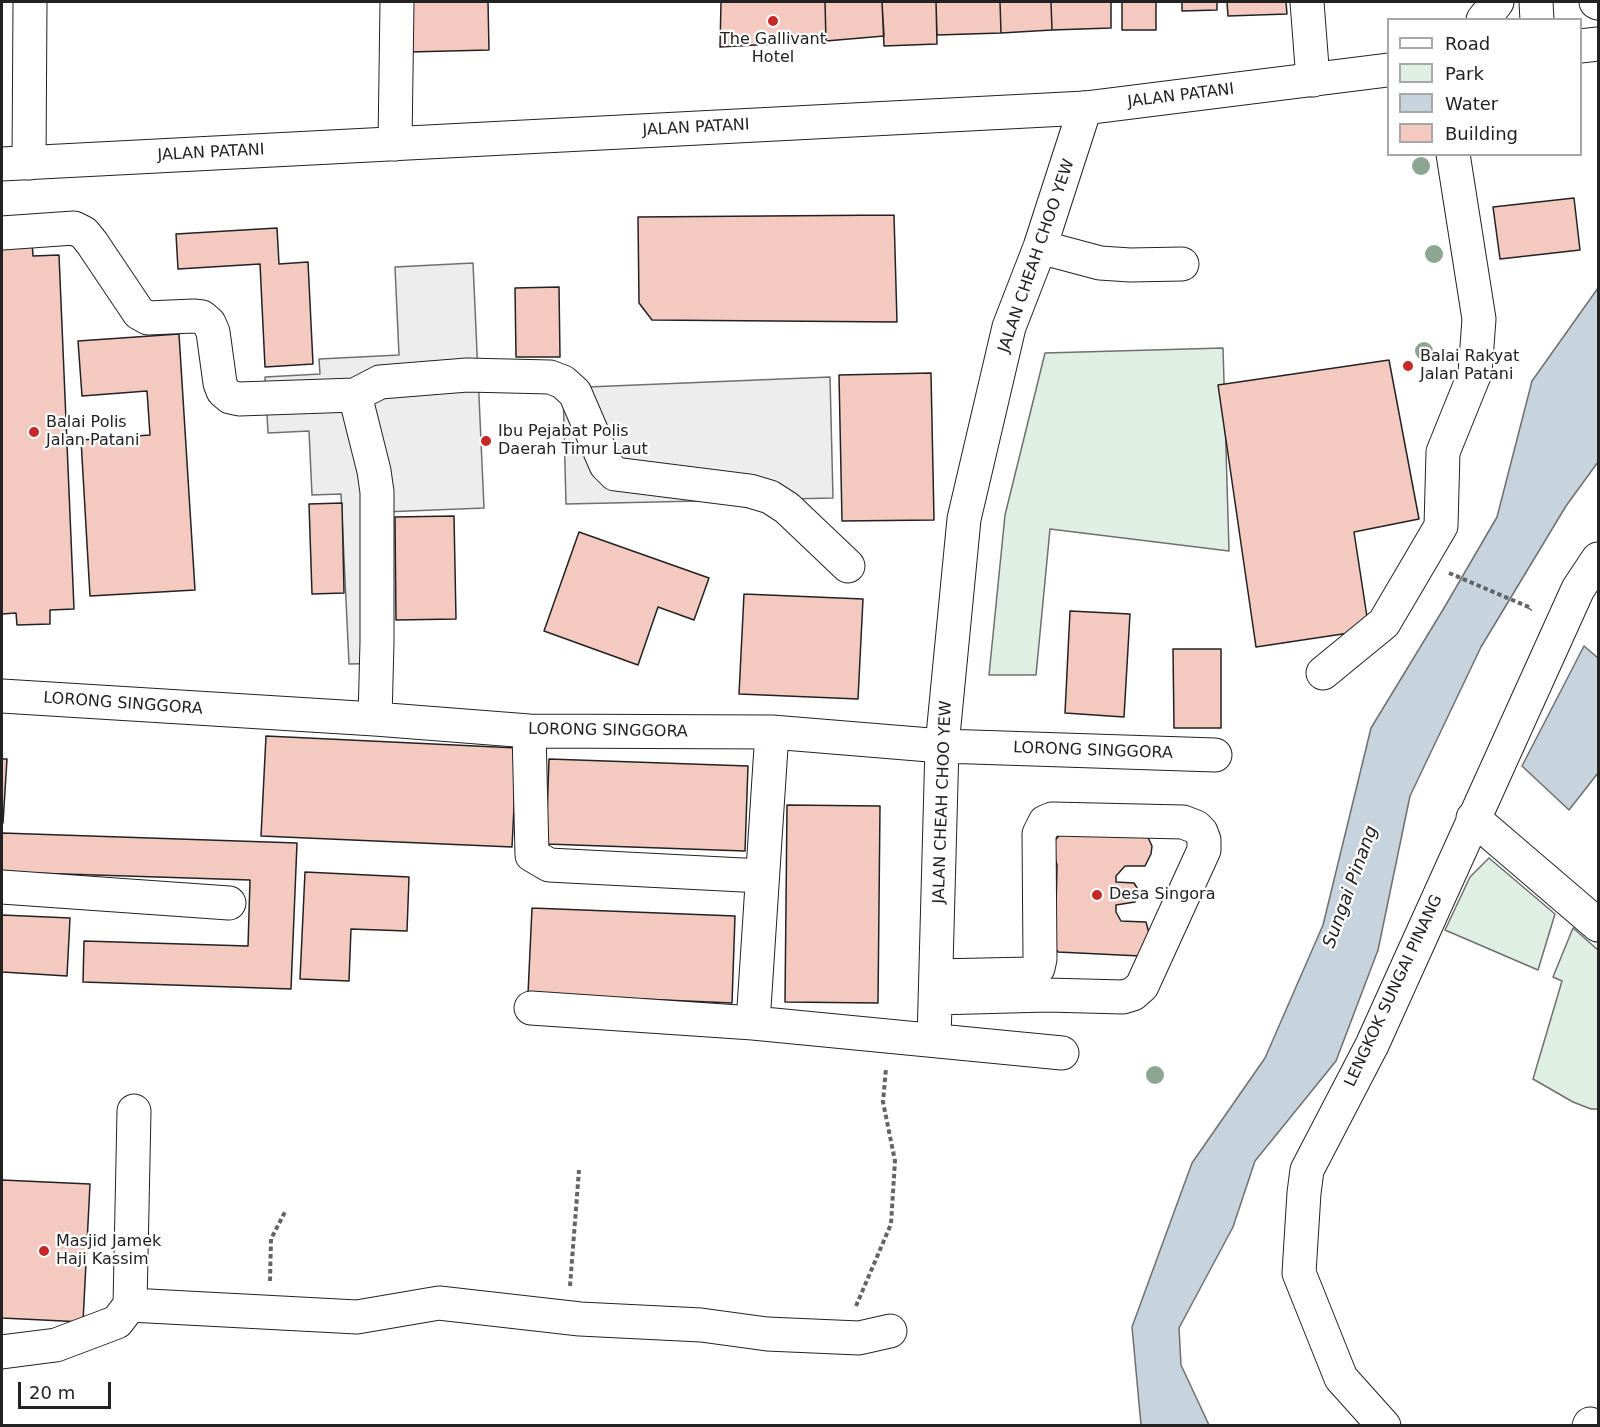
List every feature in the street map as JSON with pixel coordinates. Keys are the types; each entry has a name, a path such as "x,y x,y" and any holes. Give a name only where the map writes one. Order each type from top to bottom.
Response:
{"street":[{"path":"15,163 30,2"},
{"path":"395,144 397,2"},
{"path":"1307,2 1312,80"},
{"path":"1485,18 1497,2"},
{"path":"1536,2 1537,18"},
{"path":"1582,46 1599,44"},
{"name":"JALAN PATANI","path":"15,163 1085,108 1387,70"},
{"name":"JALAN CHEAH CHOO YEW","path":"934,1040 942,746 964,519 1009,327 1040,247 1085,108"},
{"path":"1323,674 1383,623 1441,526 1443,452 1475,373 1479,319 1453,156"},
{"path":"2,233 74,228 88,238 139,313 148,318 193,315 202,317 209,323 213,332 220,383 223,391 230,397 239,399 354,395 380,382 467,375 550,377 563,382 575,393 606,465 615,474 750,491 770,497 786,508 848,566"},
{"path":"1040,247 1100,263 1182,264"},
{"path":"354,395 374,471 377,492 375,719"},
{"name":"LENGKOK SUNGAI PINANG","path":"1384,1425 1341,1377 1299,1273 1307,1170 1372,1045 1473,818 1588,598 1599,559"},
{"name":"LORONG SINGGORA","path":"2,696 529,731 772,732 942,746 1215,755"},
{"path":"529,731 532,855 549,865 762,876"},
{"path":"753,1023 772,732"},
{"path":"1473,818 1599,925"},
{"path":"1052,819 1184,822 1201,832 1204,850 1142,986 1133,994 1123,997 1047,996 936,987 1030,974 1038,968 1040,959 1039,834 1045,822 1052,819"},
{"path":"2,887 229,903"},
{"path":"531,1008 753,1023 1062,1053"},
{"path":"2,1352 56,1345 117,1322 129,1305 134,1111"},
{"path":"129,1305 357,1317 439,1303 569,1317 701,1325 767,1334 859,1338 890,1332"}],"path":[{"path":"1447,572 1531,608"},
{"path":"842,1337 891,1224 895,1161 883,1102 889,1035"},
{"path":"569,1317 579,1170"},
{"path":"269,1312 271,1239 286,1210"}],"green space":[{"path":"1223,348 1229,551 1050,529 1036,675 989,675 1005,515 1045,353"},
{"path":"1489,858 1555,914 1538,970 1445,930 1470,877"},
{"path":"1573,928 1598,950 1598,1109 1591,1109 1573,1102 1533,1079 1562,981 1553,977"}],"shaded area":[{"path":"473,263 484,508 384,512 391,663 349,664 341,494 312,495 309,431 268,433 265,377 320,374 319,359 399,355 395,267"},
{"path":"830,377 833,498 566,504 563,388"}],"water":[{"name":"Sungai Pinang","path":"1598,288 1598,462 1566,506 1481,647 1410,796 1378,950 1336,1061 1255,1161 1233,1227 1179,1328 1181,1365 1209,1425 1141,1425 1132,1327 1192,1163 1265,1058 1323,925 1371,728 1497,517 1532,381"},
{"path":"1584,646 1598,658 1598,773 1569,810 1522,766"}],"building":[{"path":"408,2 488,2 489,50 409,52"},
{"name":"The Gallivant Hotel","path":"721,2 825,2 826,41 720,47"},
{"path":"825,2 882,2 884,36 826,41"},
{"path":"882,2 936,2 937,44 884,46"},
{"path":"936,2 1000,2 1001,33 937,35"},
{"path":"1000,2 1051,2 1052,30 1001,33"},
{"path":"1051,2 1111,2 1111,28 1052,30"},
{"path":"1122,2 1156,2 1156,30 1122,30"},
{"path":"1182,2 1217,2 1217,10 1182,11"},
{"path":"1227,2 1286,2 1287,14 1228,16"},
{"path":"1574,198 1580,250 1500,259 1493,207"},
{"path":"894,215 897,322 652,320 639,303 638,217"},
{"path":"277,228 279,264 308,262 313,364 265,367 260,264 178,269 176,234"},
{"name":"Balai Polis Jalan Patani","path":"32,241 33,256 59,255 74,609 50,610 50,624 17,625 16,613 2,614 2,242"},
{"path":"559,287 560,357 516,357 515,288"},
{"path":"179,334 195,590 90,596 81,440 150,435 147,391 82,396 78,341"},
{"path":"1389,360 1419,519 1354,532 1369,630 1256,647 1218,385"},
{"path":"931,373 934,520 842,521 839,375"},
{"path":"342,503 344,593 312,594 309,504"},
{"path":"454,516 456,619 396,620 395,517"},
{"path":"579,532 709,578 694,620 658,607 638,665 544,631"},
{"path":"744,594 863,599 858,699 739,694"},
{"path":"1070,611 1130,614 1124,717 1065,713"},
{"path":"1173,649 1221,649 1221,728 1174,728"},
{"path":"266,736 517,748 512,847 261,836"},
{"path":"2,759 7,759 3,823 2,823"},
{"path":"549,759 748,766 745,851 546,844"},
{"path":"787,805 880,806 878,1003 785,1002"},
{"name":"Desa Singora","path":"1063,832 1146,833 1152,846 1145,866 1125,866 1116,876 1116,882 1134,883 1139,891 1135,902 1116,905 1116,912 1121,921 1146,922 1149,933 1140,956 1058,952 1054,946 1052,923 1056,910 1057,865 1052,847"},
{"path":"2,833 297,843 291,989 83,982 84,941 248,946 250,880 2,872"},
{"path":"305,872 409,877 407,931 351,929 349,981 300,979"},
{"path":"532,908 735,916 732,1003 528,994"},
{"path":"2,915 70,918 67,976 2,972"},
{"name":"Masjid Jamek Haji Kassim","path":"2,1180 90,1184 83,1322 2,1318"}],"place":[{"name":"The Gallivant Hotel","path":"773,21"},
{"name":"Balai Rakyat Jalan Patani","path":"1408,366"},
{"name":"Balai Polis Jalan Patani","path":"34,432"},
{"name":"Ibu Pejabat Polis Daerah Timur Laut","path":"486,441"},
{"name":"Desa Singora","path":"1097,895"},
{"name":"Masjid Jamek Haji Kassim","path":"44,1251"}]}
